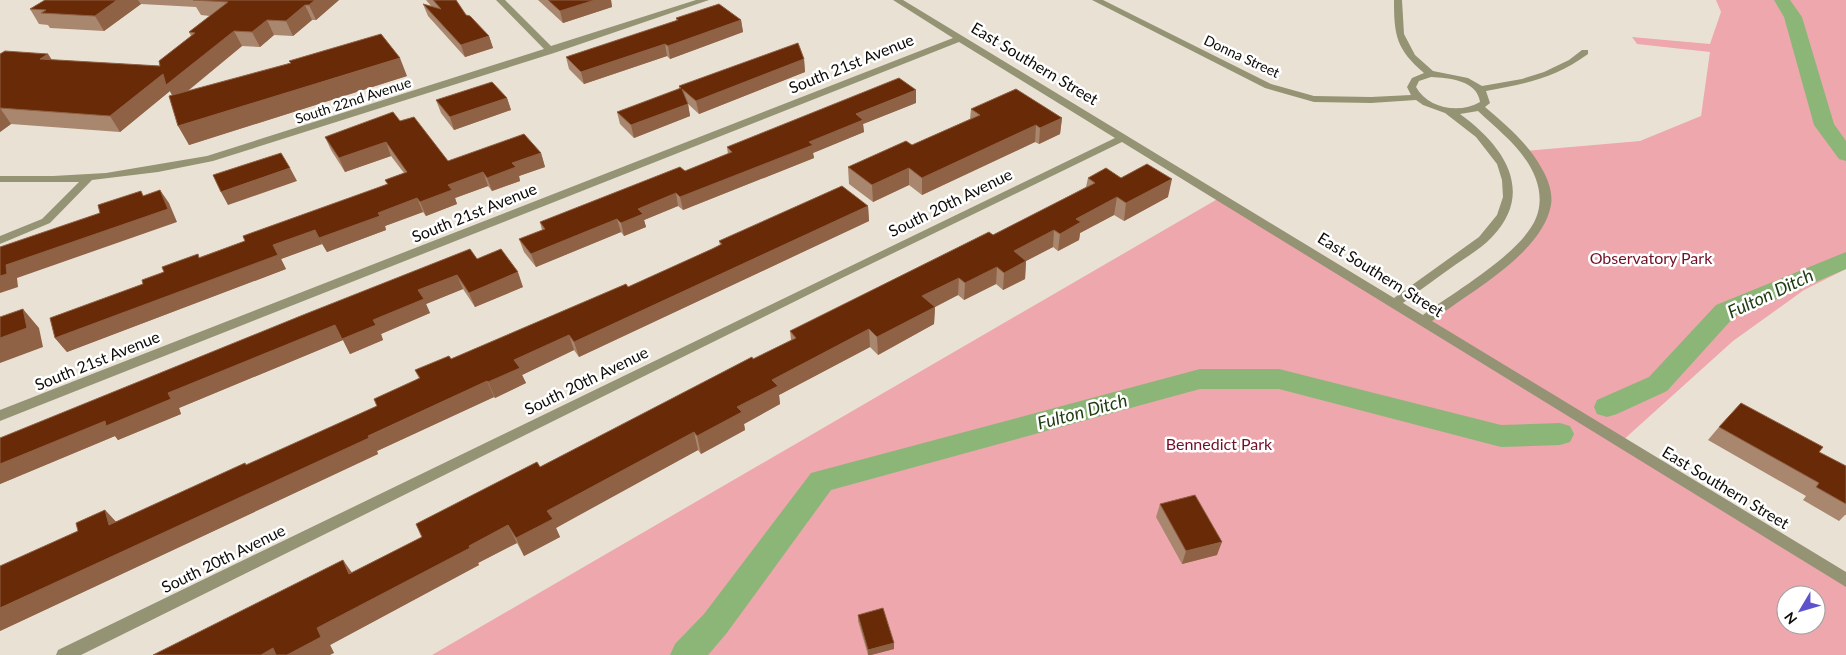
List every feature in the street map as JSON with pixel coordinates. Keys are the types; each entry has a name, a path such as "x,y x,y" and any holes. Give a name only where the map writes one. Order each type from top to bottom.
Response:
{"street":[{"path":"500,0 551,50"},
{"name":"South 22nd Avenue","path":"0,179 88,178 165,169 238,152 705,0"},
{"name":"East Southern Street","path":"897,0 1846,580"},
{"name":"Donna Street","path":"1096,0 1268,86 1314,99 1371,100 1417,97"},
{"path":"1106,5 1119,0"},
{"path":"1398,0 1398,31 1407,55 1430,74"},
{"name":"South 21st Avenue","path":"0,416 960,38"},
{"path":"1479,89 1554,73 1566,67 1585,52"},
{"path":"1430,74 1466,80 1479,89 1485,97 1485,103 1480,108 1472,111 1449,111 1431,106 1417,97 1412,91 1411,85 1414,80 1430,74"},
{"path":"1424,321 1519,250 1540,224 1544,209 1546,197 1538,169 1520,144 1480,108"},
{"path":"1395,303 1489,235 1507,207 1510,191 1502,163 1492,148 1463,120 1449,111"},
{"name":"South 20th Avenue","path":"64,655 1124,137"},
{"path":"0,240 46,221 88,178"}],"green space":[{"name":"Bennedict Park","path":"1716,0 1846,0 1846,269 1804,290 1733,341 1621,442 1846,580 1846,655 432,655 1221,197 1424,321 1531,237 1546,197 1525,151 1640,141 1701,116 1710,52 1637,44 1632,37 1710,44 1721,12"}],"building":[{"path":"45,0 117,0 95,16 41,13 46,10 30,9"},
{"path":"193,0 315,0 309,5 305,5 286,21 267,20 252,32 234,31 166,85 163,74 110,116 0,108 0,54 5,51 48,54 40,59 160,66 159,61 195,33 189,32 228,2"},
{"path":"433,0 456,0 466,15 470,16 489,36 461,45 423,4 441,9"},
{"path":"548,0 595,0 560,11"},
{"path":"719,4 741,20 668,46 665,44 581,72 566,57 678,20 676,18"},
{"path":"381,34 400,58 178,126 169,96 291,63 289,61"},
{"path":"798,43 804,59 696,101 682,89 688,104 631,125 617,112 681,88 679,86"},
{"path":"899,78 916,90 856,114 863,120 809,142 813,145 680,197 676,193 638,209 643,214 621,223 617,219 531,254 519,239 545,229 540,222 680,167 685,171 732,152 727,147"},
{"path":"492,82 507,98 450,117 436,100"},
{"path":"1016,89 1062,118 1040,128 1036,125 922,178 909,168 872,185 848,167 906,141 912,145 980,115 971,109"},
{"path":"393,112 400,121 414,117 448,161 524,134 541,153 512,163 516,167 487,178 483,172 448,185 452,190 420,202 417,198 378,213 380,216 319,238 315,230 273,245 278,255 55,338 50,318 143,284 142,280 164,272 162,267 198,254 199,258 245,241 243,236 388,184 385,180 407,172 386,142 339,158 325,137"},
{"path":"281,153 290,168 221,192 213,175"},
{"path":"1147,164 1172,179 1126,203 1117,197 1076,219 1081,222 1060,234 1054,230 1014,251 1026,261 1004,273 997,267 965,283 959,278 922,296 935,307 877,337 869,329 772,380 778,386 737,407 742,412 697,436 694,432 547,511 553,519 516,538 508,525 469,546 470,548 317,628 321,637 287,655 276,655 273,648 261,655 153,655 343,560 349,574 422,537 416,524 537,462 540,467 752,357 753,359 796,338 790,331 989,232 993,235 1095,183 1088,178 1106,168 1121,178"},
{"path":"842,186 868,206 574,342 569,335 514,360 520,368 487,381 368,436 369,438 0,608 0,566 78,531 76,523 105,510 109,525 245,463 246,465 377,406 374,399 420,378 415,370 449,356 451,359 626,284 628,287 722,244 719,241"},
{"path":"160,190 168,209 6,265 7,274 0,276 0,247 100,213 98,205 141,191 143,196"},
{"path":"470,249 477,259 501,249 518,272 469,293 457,275 418,290 424,299 373,320 376,325 342,339 335,325 168,393 171,399 106,426 105,421 0,464 0,438"},
{"path":"23,309 27,328 0,338 0,317"},
{"path":"1741,403 1823,447 1819,452 1846,466 1846,504 1816,487 1819,483 1719,427"},
{"path":"1195,495 1222,542 1186,551 1160,504"},
{"path":"883,608 894,643 868,650 858,615"}],"waterway":[{"name":"Fulton Ditch","path":"1782,0 1793,17 1824,125 1846,155"},
{"name":"Fulton Ditch","path":"1607,407 1658,384 1725,311 1846,260"},
{"name":"Fulton Ditch","path":"687,655 715,624 821,481 1200,379 1279,379 1501,436 1560,434"}],"park label":[{"name":"Observatory Park","path":"1651,257"}]}
